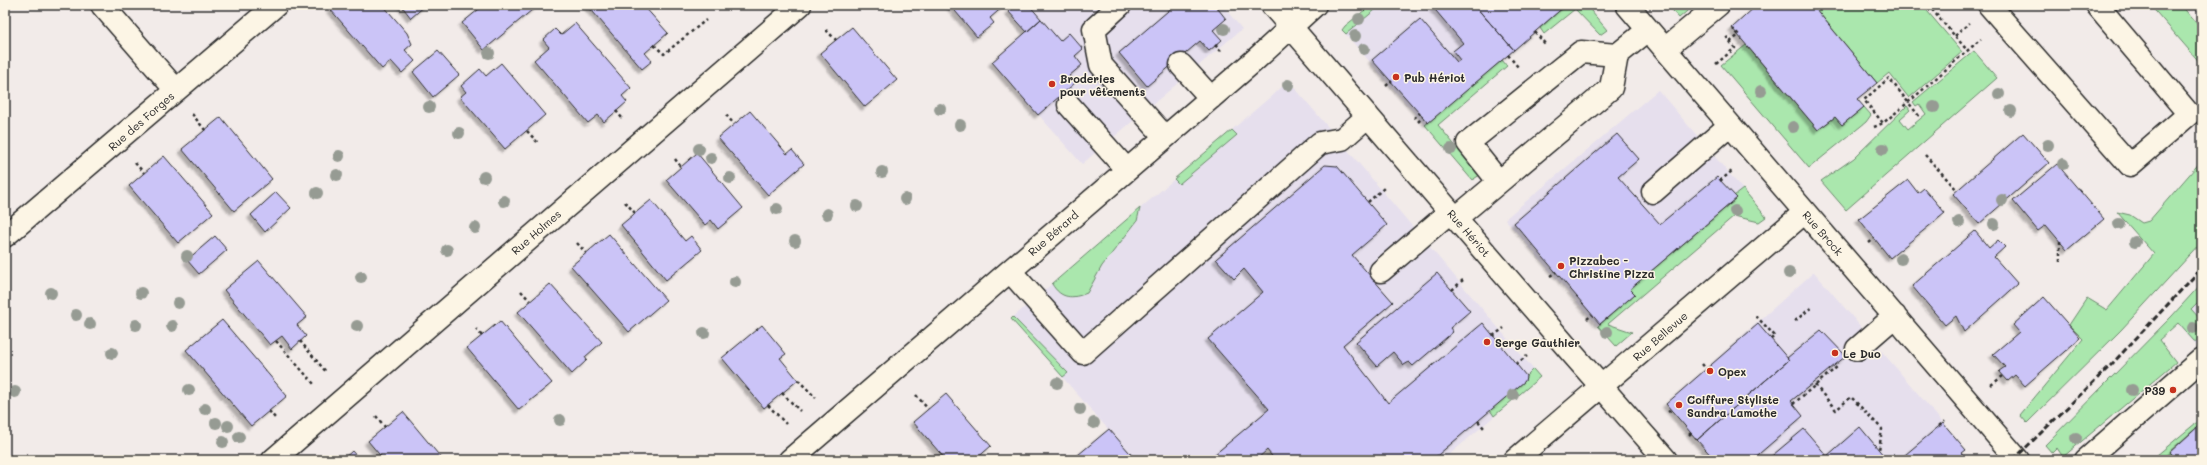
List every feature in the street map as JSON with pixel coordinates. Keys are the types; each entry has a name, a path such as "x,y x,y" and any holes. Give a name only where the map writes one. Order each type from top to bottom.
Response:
{"street":[{"path":"102,5 176,90"},
{"name":"Rue des Forges","path":"5,236 276,5"},
{"name":"Rue Holmes","path":"273,460 800,5"},
{"path":"1120,5 1094,29 1101,65 1165,137"},
{"name":"Rue Hériot","path":"1272,5 1601,387 1666,460"},
{"name":"Rue Bérard","path":"790,460 1211,98 1315,5"},
{"name":"Rue Brock","path":"1627,5 2018,460"},
{"path":"1664,49 1718,5"},
{"path":"1989,5 2130,165 2189,114 2097,5"},
{"path":"1381,270 1499,182 1610,88 1617,55 1648,30"},
{"path":"1499,182 1468,144 1581,52 1617,55"},
{"path":"1181,65 1211,98"},
{"path":"1069,105 1126,170"},
{"path":"1010,271 1083,353 1320,143 1342,139 1368,116"},
{"path":"1653,192 1730,125"},
{"name":"Rue Bellevue","path":"1515,460 1805,212"},
{"path":"1857,349 1895,316"},
{"path":"2086,460 2202,360"}],"path":[{"path":"1874,127 1883,123 1967,50 1928,5"},
{"path":"1931,9 1935,5"},
{"path":"654,45 664,54 706,20"},
{"path":"826,30 836,40"},
{"path":"1716,64 1736,48 1723,33"},
{"path":"1730,42 1739,35"},
{"path":"1216,45 1221,51"},
{"path":"1883,123 1864,100 1889,78 1919,116"},
{"path":"1386,86 1392,81"},
{"path":"189,111 205,130"},
{"path":"616,112 622,118"},
{"path":"1414,118 1420,113"},
{"path":"726,115 734,124"},
{"path":"1418,122 1423,117"},
{"path":"527,130 539,144"},
{"path":"1925,155 1957,190"},
{"path":"132,158 144,173"},
{"path":"675,159 681,167"},
{"path":"1720,181 1732,171"},
{"path":"1368,202 1384,188"},
{"path":"625,202 635,213"},
{"path":"1869,243 1874,239"},
{"path":"2060,241 2060,264"},
{"path":"577,243 586,253"},
{"path":"1550,276 1556,272"},
{"path":"1452,290 1463,280"},
{"path":"520,291 530,301"},
{"path":"1795,322 1812,307"},
{"path":"1587,319 1592,315"},
{"path":"1756,316 1775,336 1771,339"},
{"path":"1493,336 1504,328"},
{"path":"476,329 482,336"},
{"path":"276,341 314,384"},
{"path":"300,341 327,373"},
{"path":"1793,404 1857,349"},
{"path":"1516,364 1527,356"},
{"path":"1702,364 1706,368"},
{"path":"1991,386 2003,376"},
{"path":"798,380 816,398"},
{"path":"1815,385 1836,410 1851,397 1882,429 1880,450"},
{"path":"782,393 800,411"},
{"path":"916,395 928,409"},
{"path":"768,405 786,424"},
{"path":"269,411 275,418"},
{"path":"376,416 385,427"},
{"path":"1478,421 1484,428"},
{"path":"1938,426 1944,421"}],"shaded area":[{"path":"1029,5 1222,5 1242,29 1082,164 992,62 1041,19"},
{"path":"1371,5 1474,5 1514,50 1425,125 1342,30"},
{"path":"1289,81 1540,377 1443,460 1275,460 1267,450 1256,460 1072,460 1108,429 1011,319"},
{"path":"1658,90 1745,192 1598,326 1505,219"},
{"path":"1814,272 1943,423 1899,460 1715,460 1666,404"},
{"path":"2202,295 2202,351 2179,325"}],"green space":[{"path":"1371,5 1381,5 1346,34 1342,30 1345,26"},
{"path":"1566,5 1586,5 1607,30 1600,35 1575,9 1544,34 1540,28"},
{"path":"1668,5 1691,5 1693,6 1679,18"},
{"path":"1819,5 1922,5 1962,52 1909,98 1889,73 1877,83 1815,8"},
{"path":"2150,5 2181,5 2202,30 2202,65"},
{"path":"1746,45 1818,130 1835,117 1842,125 1864,107 1871,115 1866,122 1809,168 1721,65"},
{"path":"1974,51 1997,78 1846,210 1821,181 1854,158 1907,106 1910,110 1900,119 1908,129 1926,114 1919,104 1916,106 1913,102"},
{"path":"1502,60 1507,66 1438,125 1480,175 1472,180 1425,125"},
{"path":"1232,130 1237,135 1179,184 1174,179"},
{"path":"2202,160 2202,242 2121,330 2027,423 2020,415 2083,339 2069,325 2087,298 2107,310 2154,254 2117,212 2130,215 2142,223 2149,221"},
{"path":"1743,189 1766,217 1759,222 1734,216 1608,324 1632,332 1616,346 1598,326 1635,294 1630,289 1736,199 1734,196"},
{"path":"1140,208 1137,221 1102,266 1087,293 1072,297 1063,295 1055,289 1052,284"},
{"path":"2202,283 2202,298 2191,309 2202,321 2202,340 2199,342 2194,341 2178,323 2159,340 2176,362 2063,457 2057,448 2052,453 2045,445 2172,316"},
{"path":"1013,317 1068,373 1063,377 1011,319"},
{"path":"1533,369 1540,377 1494,416 1490,410 1525,381 1526,376"},
{"path":"2202,418 2202,423 2170,451 2175,457 2172,460 2151,460"}],"building":[{"path":"335,5 383,5 407,33 412,44 405,50 415,61 402,73 391,61 382,69 330,9"},
{"path":"401,5 426,5 411,18"},
{"path":"484,5 538,5 484,50 462,23"},
{"path":"587,5 643,5 668,33 645,53 652,61 642,69"},
{"path":"950,5 1005,5 990,18 994,23 977,37"},
{"path":"1015,5 1029,5 1041,19 1027,32 1008,11"},
{"path":"1175,5 1215,5 1226,19 1213,30 1222,40 1209,51 1200,41 1147,86 1119,53"},
{"path":"1431,5 1474,5 1514,50 1428,123 1372,60 1420,19 1457,62 1460,60 1453,51 1463,43"},
{"path":"1474,5 1566,5 1514,50"},
{"path":"1757,5 1819,5 1815,8 1877,83 1857,99 1864,107 1842,125 1835,117 1818,130 1732,28"},
{"path":"1041,19 1060,41 1069,33 1083,49 1075,56 1082,65 1069,76 1075,83 1038,115 992,62"},
{"path":"575,23 631,88 622,96 627,102 604,122 598,115 588,123 534,60 549,47 543,40 555,29 561,35"},
{"path":"852,27 897,80 865,107 820,53"},
{"path":"438,51 459,75 433,97 413,72"},
{"path":"501,63 545,115 505,149 460,97 466,92 461,86 480,69 486,76"},
{"path":"750,111 787,154 792,150 804,164 768,195 718,138"},
{"path":"221,117 272,179 234,211 182,149"},
{"path":"2023,133 2049,163 1979,224 1953,194"},
{"path":"1617,134 1639,159 1618,177 1660,224 1717,177 1737,198 1630,289 1635,294 1600,324 1514,223"},
{"path":"697,153 743,208 718,229 711,220 705,225 666,180"},
{"path":"164,156 213,213 178,243 129,186"},
{"path":"2057,164 2104,219 2067,250 2046,225 2038,231 2013,201"},
{"path":"1325,165 1337,166 1387,225 1352,255 1393,302 1343,345 1388,403 1483,323 1526,376 1525,381 1432,460 1275,460 1267,450 1256,460 1208,460 1269,409 1208,339 1263,292 1244,269 1234,279 1216,259"},
{"path":"1908,180 1918,193 1924,188 1945,213 1890,258 1859,219"},
{"path":"276,192 291,208 265,232 251,215"},
{"path":"651,200 685,241 691,236 702,250 666,280 621,225"},
{"path":"1975,231 1989,248 1998,240 2005,247 1994,257 2018,284 1964,332 1956,316 1945,325 1912,286"},
{"path":"609,234 666,300 629,332 571,266"},
{"path":"215,236 227,250 199,274 187,260"},
{"path":"259,261 307,317 297,325 306,336 292,349 282,336 270,345 224,290"},
{"path":"1437,273 1470,311 1450,328 1453,332 1413,366 1409,362 1404,365 1393,352 1377,366 1356,342"},
{"path":"550,284 602,342 585,357 587,360 572,374 518,312"},
{"path":"2044,297 2080,338 2025,386 2015,375 2008,381 1999,371 2005,367 1993,354 2019,332 2013,325"},
{"path":"222,320 287,396 251,426 186,350"},
{"path":"500,321 552,383 519,410 467,348"},
{"path":"1758,324 1789,360 1697,440 1666,404"},
{"path":"762,325 786,354 780,358 798,380 764,408 722,358"},
{"path":"1821,330 1846,356 1791,401 1803,416 1752,460 1715,460 1697,440 1789,360 1787,358"},
{"path":"946,394 991,446 975,460 946,460 913,422"},
{"path":"403,412 443,460 384,460 368,441"},
{"path":"1943,423 1966,450 1962,453 1969,460 1899,460"},
{"path":"2202,423 2202,460 2177,460 2170,452"},
{"path":"1860,427 1884,456 1880,460 1767,460 1804,429 1827,456"},
{"path":"1109,429 1136,460 1072,460"},
{"path":"352,451 360,460 342,460"}],"railway":[{"path":"2013,460 2111,365 2202,268"}],"place":[{"name":"Pub Hériot","path":"1396,77"},
{"name":"Broderies pour vêtements","path":"1052,84"},
{"name":"Pizzabec - Christine Pizza","path":"1561,266"},
{"name":"Serge Gauthier","path":"1487,342"},
{"name":"Le Duo","path":"1835,353"},
{"name":"Opex","path":"1710,371"},
{"name":"P39","path":"2173,390"},
{"name":"Coiffure Styliste Sandra Lamothe","path":"1679,405"}]}
